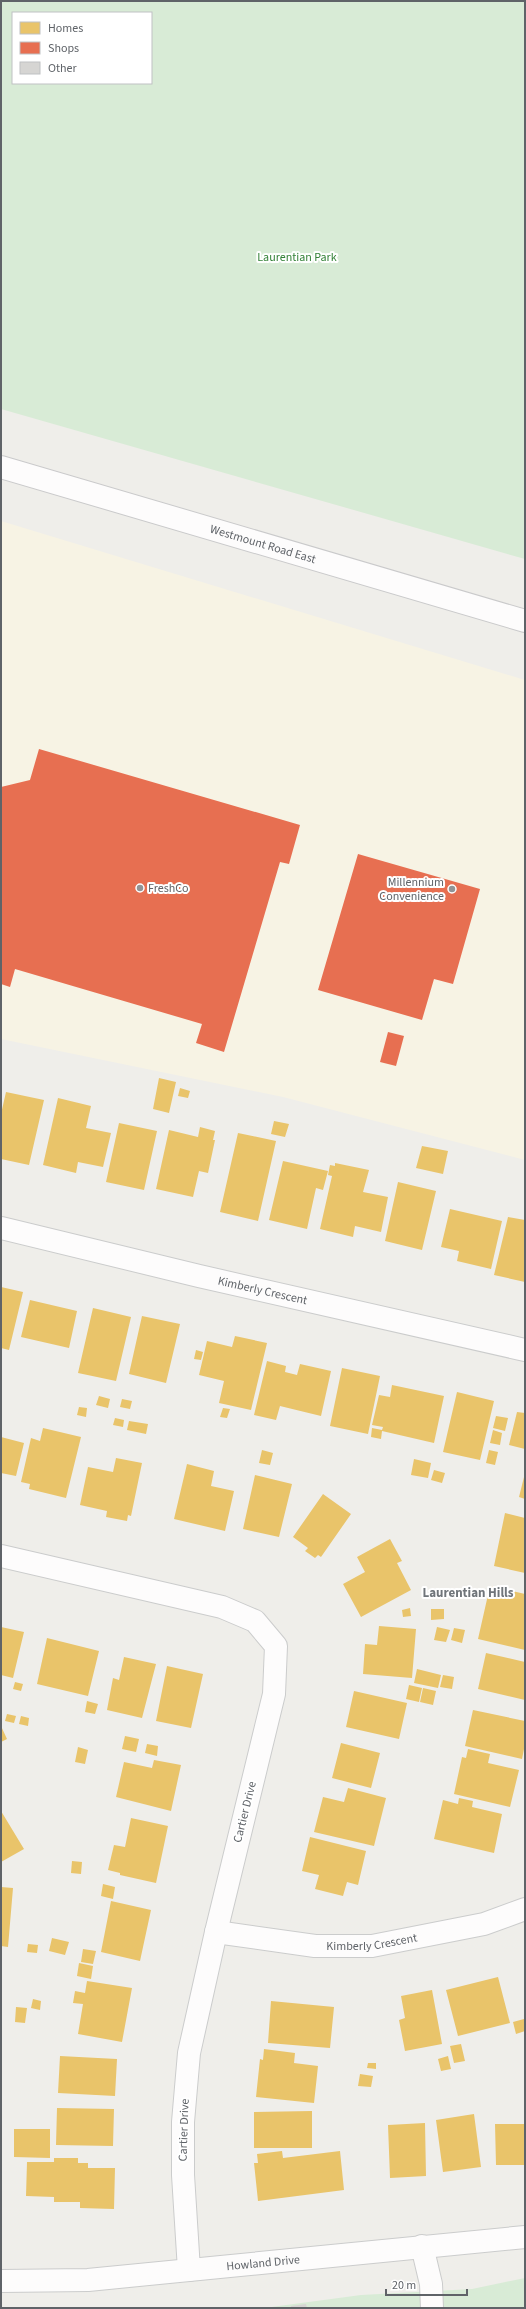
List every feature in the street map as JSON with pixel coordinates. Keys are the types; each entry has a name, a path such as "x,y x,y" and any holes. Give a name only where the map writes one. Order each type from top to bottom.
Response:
{"street":[{"name":"Westmount Road East","path":"1,467 525,621"},
{"name":"Kimberly Crescent","path":"1,1228 207,1278 525,1350"},
{"name":"Cartier Drive","path":"1,1556 222,1607 255,1621 276,1646 274,1694 216,1932 189,2053 183,2122 182,2175 189,2270"},
{"name":"Kimberly Crescent","path":"216,1932 315,1946 372,1946 484,1924 525,1909"},
{"name":"Howland Drive","path":"1,2281 88,2280 525,2237"},
{"path":"422,2246 431,2284 432,2308"}],"shaded area":[{"path":"1,521 525,680 525,1160 283,1097 1,1039"}],"green space":[{"name":"Laurentian Park","path":"1,1 525,1 525,559 1,409"},
{"path":"525,2278 525,2308 264,2308 361,2295 472,2289"}],"building: Homes":[{"path":"159,1078 176,1082 169,1113 153,1109"},
{"path":"180,1088 190,1091 188,1098 178,1096"},
{"path":"6,1092 44,1100 29,1165 1,1159 1,1114"},
{"path":"58,1098 91,1106 86,1128 111,1133 103,1167 78,1162 76,1173 43,1165"},
{"path":"274,1121 289,1124 285,1137 271,1134"},
{"path":"119,1123 157,1131 144,1190 106,1182"},
{"path":"200,1127 215,1131 213,1140 215,1140 208,1173 199,1171 193,1197 156,1189 169,1130 198,1137"},
{"path":"238,1133 276,1141 258,1221 220,1212"},
{"path":"422,1146 448,1151 443,1174 416,1168"},
{"path":"283,1161 328,1171 323,1190 316,1188 307,1229 269,1220"},
{"path":"335,1163 369,1170 363,1192 388,1197 381,1232 355,1226 353,1237 320,1229 332,1176 328,1175 330,1165 335,1166"},
{"path":"398,1182 436,1191 422,1250 385,1241"},
{"path":"450,1209 502,1221 491,1269 457,1261 459,1251 441,1247"},
{"path":"508,1217 525,1220 525,1282 494,1275"},
{"path":"1,1287 23,1292 9,1350 1,1348"},
{"path":"30,1300 77,1311 69,1348 21,1337"},
{"path":"93,1308 131,1317 116,1381 78,1373"},
{"path":"142,1316 180,1324 166,1383 129,1374"},
{"path":"235,1336 267,1343 251,1410 219,1403 224,1381 199,1375 207,1341 232,1347"},
{"path":"196,1350 203,1352 201,1360 194,1359"},
{"path":"267,1361 286,1366 285,1372 297,1375 300,1364 331,1371 321,1416 280,1406 276,1420 254,1415"},
{"path":"342,1368 380,1376 368,1434 330,1426"},
{"path":"392,1385 444,1396 434,1443 382,1431 381,1439 371,1437 372,1428 382,1430 383,1427 372,1425 379,1395 390,1397"},
{"path":"457,1392 494,1401 480,1460 443,1452"},
{"path":"99,1396 110,1399 108,1408 96,1405"},
{"path":"122,1399 132,1401 130,1409 120,1407"},
{"path":"79,1407 87,1408 86,1417 77,1415"},
{"path":"223,1408 230,1409 227,1418 220,1417"},
{"path":"517,1412 525,1413 525,1449 509,1445"},
{"path":"496,1416 508,1418 505,1431 493,1428"},
{"path":"115,1418 124,1420 123,1427 113,1425"},
{"path":"129,1421 148,1424 146,1434 127,1430"},
{"path":"43,1428 81,1437 66,1498 29,1489 30,1484 21,1482 31,1438 40,1441"},
{"path":"493,1430 502,1433 500,1445 490,1443"},
{"path":"1,1437 24,1443 16,1476 1,1473"},
{"path":"262,1450 273,1453 270,1465 259,1463"},
{"path":"489,1450 498,1452 495,1465 486,1463"},
{"path":"116,1458 142,1463 131,1516 128,1515 127,1521 106,1517 107,1511 80,1505 88,1467 113,1472"},
{"path":"414,1459 431,1463 428,1478 411,1475"},
{"path":"187,1464 214,1471 211,1486 234,1491 225,1531 174,1519"},
{"path":"434,1470 445,1473 442,1483 431,1480"},
{"path":"525,1473 525,1499 519,1497"},
{"path":"255,1475 292,1484 279,1537 243,1529"},
{"path":"323,1494 351,1514 321,1557 318,1555 315,1558 305,1551 308,1548 293,1537"},
{"path":"505,1513 525,1518 525,1573 494,1566"},
{"path":"390,1539 402,1561 397,1563 411,1590 361,1617 343,1584 365,1572 357,1557"},
{"path":"490,1586 525,1594 525,1650 478,1639"},
{"path":"410,1608 411,1616 403,1617 402,1610"},
{"path":"431,1609 444,1609 444,1619 431,1620"},
{"path":"379,1626 416,1629 412,1678 363,1674 365,1644 377,1645"},
{"path":"1,1627 24,1632 13,1678 1,1675"},
{"path":"437,1627 450,1630 446,1642 434,1640"},
{"path":"454,1628 465,1630 462,1643 451,1640"},
{"path":"47,1638 99,1651 88,1696 37,1684"},
{"path":"486,1653 525,1662 525,1700 478,1689"},
{"path":"124,1657 156,1664 142,1718 107,1710 113,1678 119,1680"},
{"path":"167,1666 203,1674 191,1728 156,1721"},
{"path":"417,1669 441,1675 438,1688 414,1683"},
{"path":"443,1675 454,1677 452,1689 440,1687"},
{"path":"15,1682 23,1684 21,1691 13,1689"},
{"path":"409,1685 422,1688 419,1702 406,1699"},
{"path":"423,1688 436,1691 433,1705 420,1702"},
{"path":"354,1691 407,1703 399,1739 346,1727"},
{"path":"87,1701 98,1704 95,1714 85,1712"},
{"path":"473,1710 525,1721 525,1744 522,1759 465,1746"},
{"path":"7,1714 16,1716 14,1723 5,1721"},
{"path":"21,1716 29,1718 28,1726 19,1724"},
{"path":"1,1726 7,1739 1,1742"},
{"path":"125,1736 139,1739 136,1752 122,1749"},
{"path":"341,1743 380,1753 371,1788 332,1778"},
{"path":"147,1744 158,1746 157,1756 145,1753"},
{"path":"78,1747 88,1750 85,1764 75,1762"},
{"path":"468,1749 490,1754 488,1763 519,1770 510,1807 454,1794 462,1757 466,1758"},
{"path":"154,1760 181,1765 171,1811 116,1797 124,1762 152,1768"},
{"path":"348,1788 386,1798 374,1846 314,1832 323,1797 344,1802"},
{"path":"459,1798 473,1801 472,1807 502,1814 494,1853 434,1839 443,1800 458,1804"},
{"path":"1,1811 24,1849 1,1862"},
{"path":"131,1818 168,1826 156,1883 120,1875 120,1873 108,1870 114,1845 125,1847"},
{"path":"310,1837 366,1851 358,1885 347,1882 343,1896 315,1889 319,1875 302,1871"},
{"path":"72,1861 82,1862 81,1874 71,1873"},
{"path":"103,1884 115,1887 113,1899 101,1896"},
{"path":"1,1887 13,1888 8,1947 1,1946"},
{"path":"111,1901 151,1910 140,1961 101,1952"},
{"path":"52,1938 69,1942 65,1955 49,1951"},
{"path":"28,1944 38,1945 37,1953 27,1952"},
{"path":"83,1949 96,1951 93,1964 81,1962"},
{"path":"79,1963 93,1966 91,1979 77,1976"},
{"path":"498,1977 510,2023 458,2036 446,1990"},
{"path":"87,1981 132,1988 122,2042 78,2034 83,2004 73,2003 75,1991 85,1993"},
{"path":"432,1990 442,2044 405,2051 399,2020 405,2018 401,1996"},
{"path":"33,1999 41,2001 40,2010 31,2008"},
{"path":"271,2001 334,2007 330,2048 268,2043"},
{"path":"16,2007 27,2008 25,2023 15,2022"},
{"path":"524,2019 525,2031 516,2034 513,2022"},
{"path":"461,2044 465,2061 454,2063 450,2046"},
{"path":"264,2049 295,2053 294,2063 318,2066 314,2103 256,2097 260,2059 263,2060"},
{"path":"60,2056 117,2059 115,2096 58,2093"},
{"path":"448,2056 451,2069 441,2071 438,2059"},
{"path":"368,2063 376,2063 376,2069 367,2068"},
{"path":"360,2074 373,2076 371,2087 358,2086"},
{"path":"57,2108 114,2109 113,2146 56,2145"},
{"path":"312,2111 312,2148 254,2148 254,2112"},
{"path":"474,2114 481,2167 443,2172 436,2120"},
{"path":"425,2123 426,2176 390,2178 388,2125"},
{"path":"495,2124 525,2124 525,2165 496,2165"},
{"path":"14,2129 50,2129 50,2158 14,2157"},
{"path":"282,2151 283,2158 340,2151 344,2190 258,2201 254,2163 258,2163 257,2154"},
{"path":"54,2158 78,2158 78,2163 88,2163 88,2168 115,2168 114,2209 80,2208 80,2202 54,2202 54,2197 26,2196 27,2162 54,2162"}],"building: Shops":[{"name":"FreshCo","path":"39,749 300,825 289,864 280,862 224,1052 196,1043 202,1024 15,969 10,987 1,984 1,787 30,780"},
{"path":"358,854 480,889 453,984 434,979 422,1020 318,990"},
{"path":"388,1032 404,1036 396,1066 380,1062"}],"building: Other":[{"path":"306,2304 307,2308 291,2308 291,2306"}],"place":[{"name":"FreshCo","path":"140,888"},
{"name":"Millennium Convenience","path":"452,889"}],"district":[{"name":"Laurentian Hills","path":"468,1593"}]}
